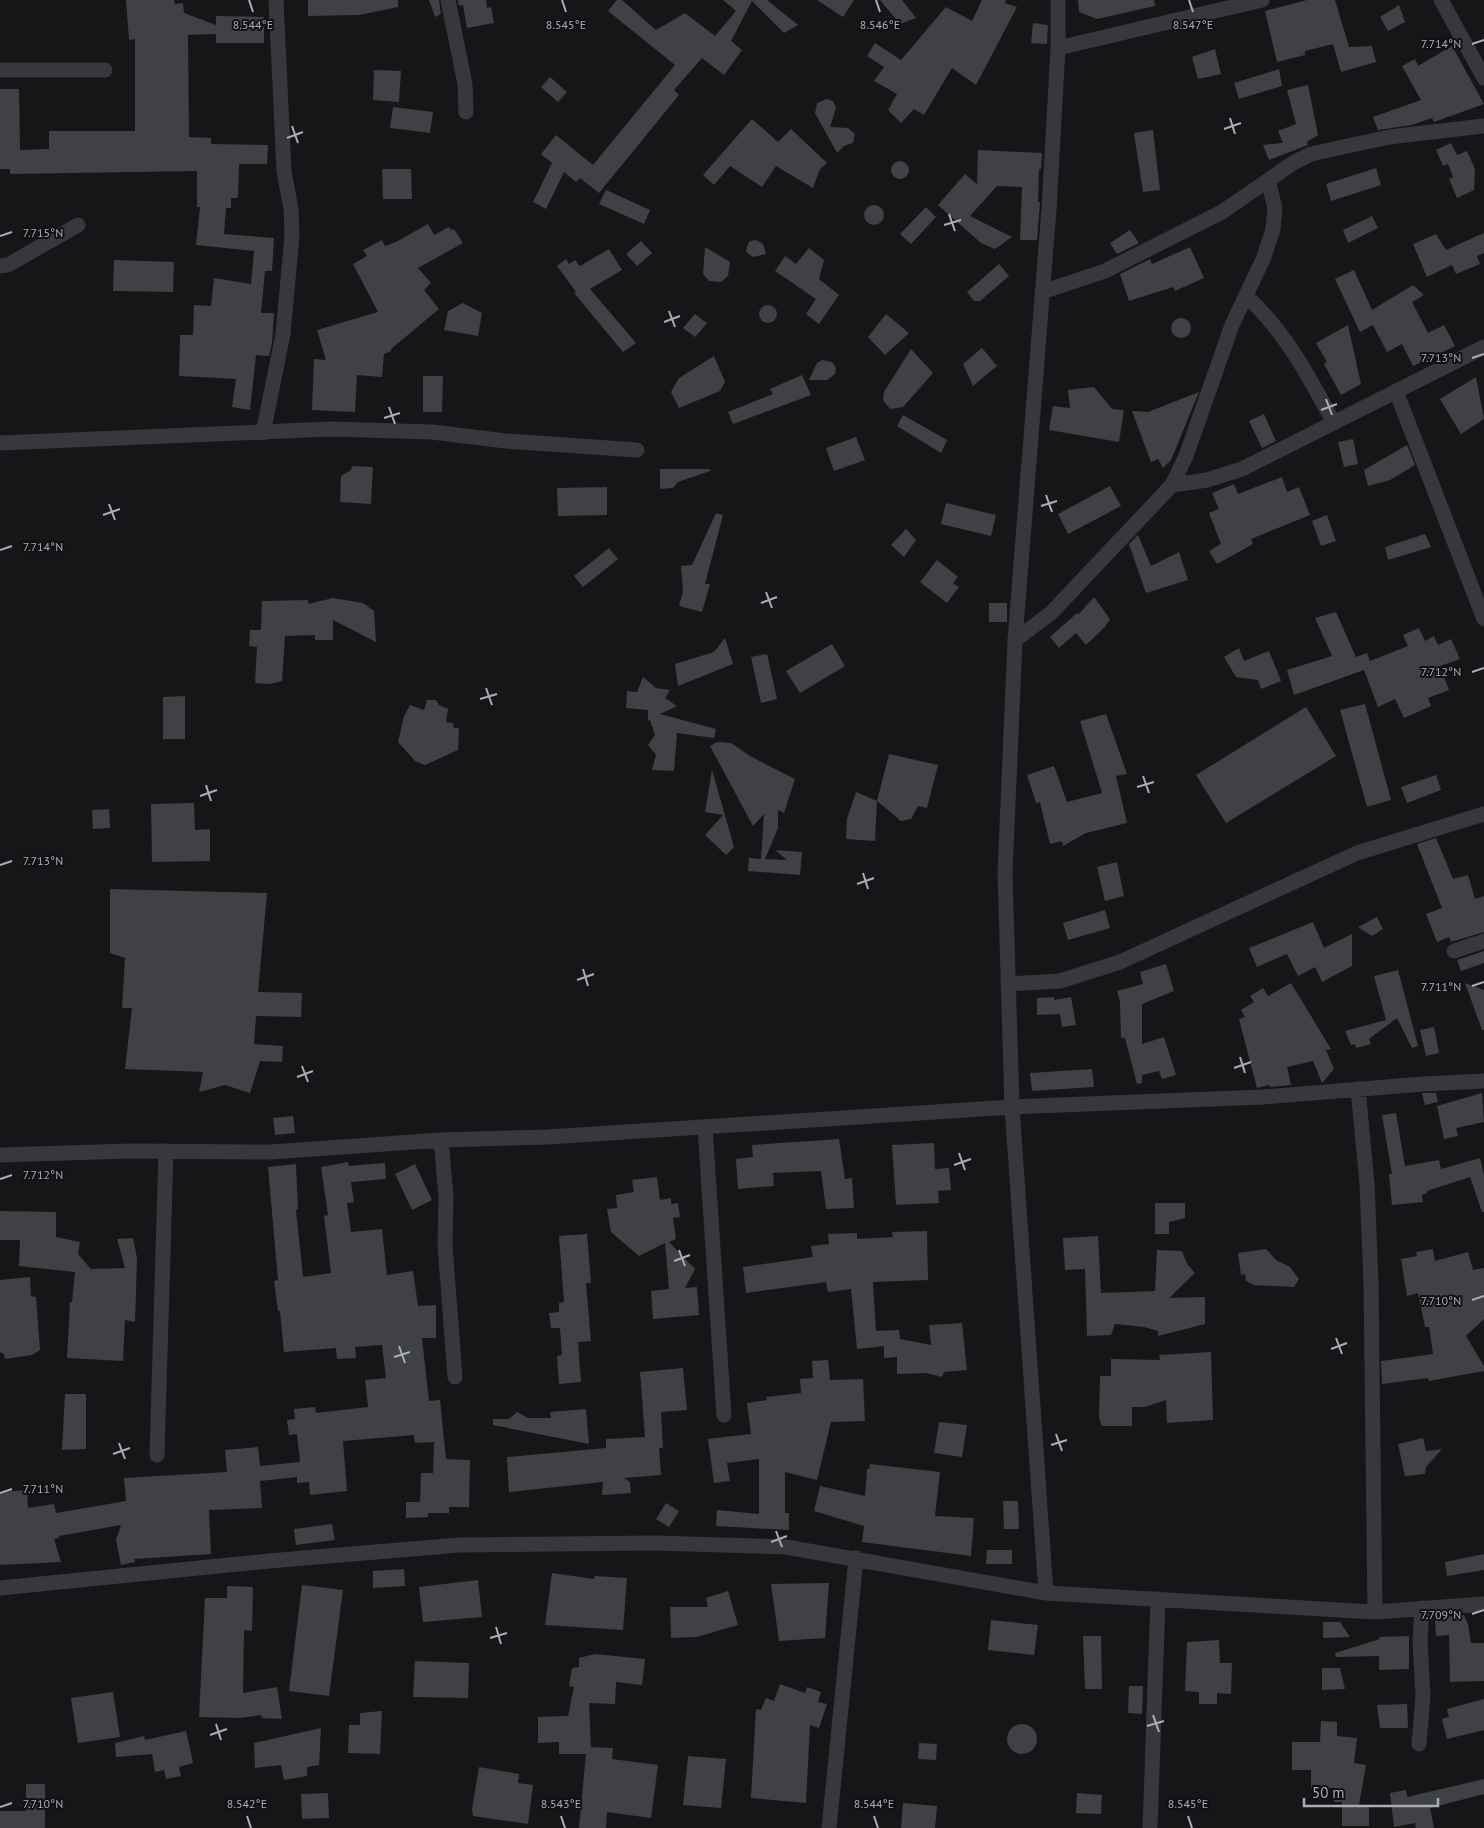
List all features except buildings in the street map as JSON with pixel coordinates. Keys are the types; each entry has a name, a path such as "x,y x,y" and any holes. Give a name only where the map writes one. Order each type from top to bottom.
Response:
{"street":[{"path":"263,433 283,334 292,235 291,209 284,171 276,0"},
{"path":"448,0 465,84 466,112"},
{"path":"1046,1593 1012,1107 1005,874 1015,640 1042,292 1058,48 1058,0"},
{"path":"1058,48 1262,0"},
{"path":"1441,0 1484,78"},
{"path":"0,70 104,70"},
{"path":"1042,292 1105,271 1222,212 1293,163 1311,154 1389,138 1484,126"},
{"path":"1015,640 1052,613 1172,485 1186,456 1232,325 1264,257 1273,229 1275,208 1268,180"},
{"path":"0,266 8,265 78,225"},
{"path":"1246,296 1264,313 1307,372 1334,423"},
{"path":"1172,485 1207,480 1242,469 1484,347"},
{"path":"1396,391 1484,619"},
{"path":"0,443 331,429 385,433 432,432 506,441 637,450"},
{"path":"1008,984 1060,981 1120,962 1357,853 1484,814"},
{"path":"1454,951 1484,941"},
{"path":"0,1155 166,1151 271,1152 441,1140 548,1138 1012,1107 1263,1097 1484,1081"},
{"path":"1358,1089 1366,1184 1371,1283 1376,1612"},
{"path":"705,1127 724,1415"},
{"path":"441,1140 446,1196 445,1245 455,1377"},
{"path":"157,1455 166,1151"},
{"path":"0,1588 459,1545 655,1543 786,1547 1046,1593 1376,1612 1484,1604"},
{"path":"829,1828 856,1558"},
{"path":"1150,1828 1158,1599"},
{"path":"1419,1744 1423,1696 1420,1641 1422,1608"}]}
